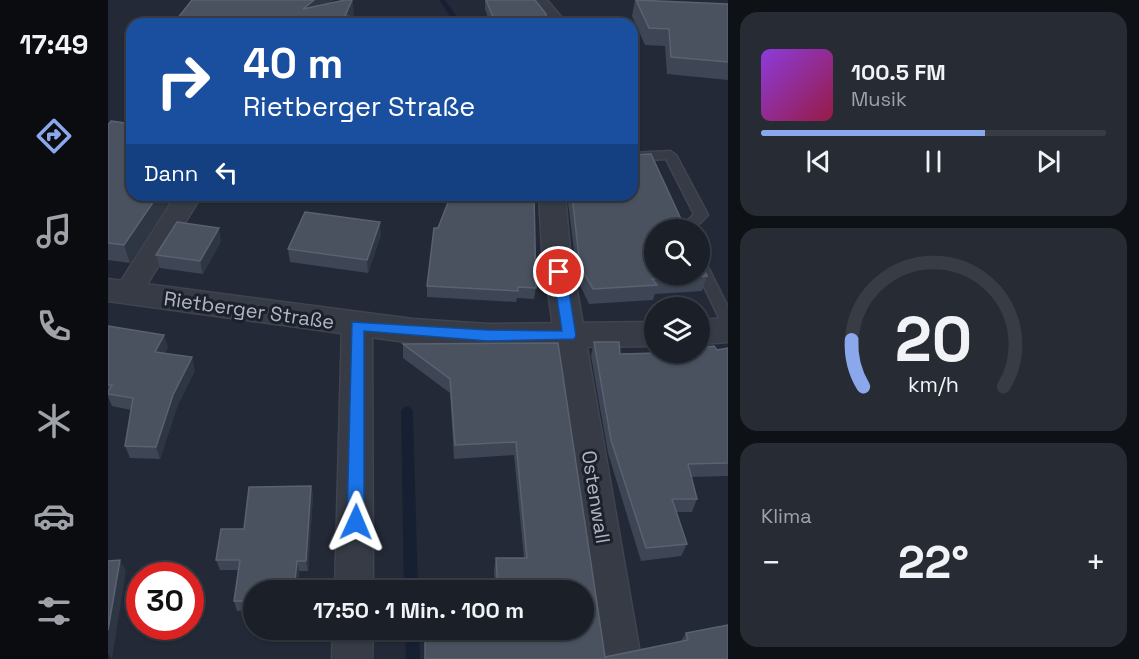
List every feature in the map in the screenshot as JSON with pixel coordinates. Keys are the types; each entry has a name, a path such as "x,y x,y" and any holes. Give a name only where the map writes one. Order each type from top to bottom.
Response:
{"street":[{"path":"537,0 551,18"},
{"path":"118,291 185,201"},
{"name":"Ostenwall","path":"552,201 556,250 621,659"},
{"name":"Rietberger Straße","path":"118,291 357,325 488,336 644,334"},
{"path":"354,580 358,406 357,325"},
{"path":"710,331 728,330"},
{"path":"352,659 353,640"}],"lane":[{"path":"638,157 670,155 701,215 697,219"},
{"path":"710,285 728,322"}],"building":[{"path":"192,0 314,0 303,9 352,0 345,16 360,18 178,18"},
{"path":"486,0 535,0 546,14 546,18 494,18"},
{"path":"636,0 728,4 728,62 671,57 669,29 649,28"},
{"path":"111,121 126,123 126,201 154,201 124,245 108,243 108,125"},
{"path":"651,154 681,219 644,219 644,285 657,285 593,289 580,266 573,201 638,201 638,155"},
{"path":"449,201 534,201 536,288 518,287 518,291 427,286 434,228 438,228"},
{"path":"305,212 380,222 367,260 288,249"},
{"path":"177,222 219,228 200,261 156,255"},
{"path":"108,326 164,335 155,352 192,357 173,395 156,447 125,446 133,398 108,394 112,385 108,385"},
{"path":"594,342 619,342 620,354 644,353 644,363 710,363 710,347 714,346 717,350 728,348 728,463 688,464 697,499 672,499 687,544 646,548 611,440"},
{"path":"558,343 593,580 497,580 496,558 527,558 516,442 455,445 450,379 403,344"},
{"path":"311,486 306,561 297,561 295,580 243,580 243,601 234,601 240,560 216,560 221,529 244,529 249,487"},
{"path":"120,560 108,630 108,561"},
{"path":"594,584 605,657 688,640 686,633 728,625 728,659 425,659 425,640 594,640"}],"waterway":[{"path":"442,0 455,18"},
{"path":"407,411 411,580"},
{"path":"412,640 413,659"}],"route":[{"path":"356,522 357,325 488,336 569,336 559,272"}]}
